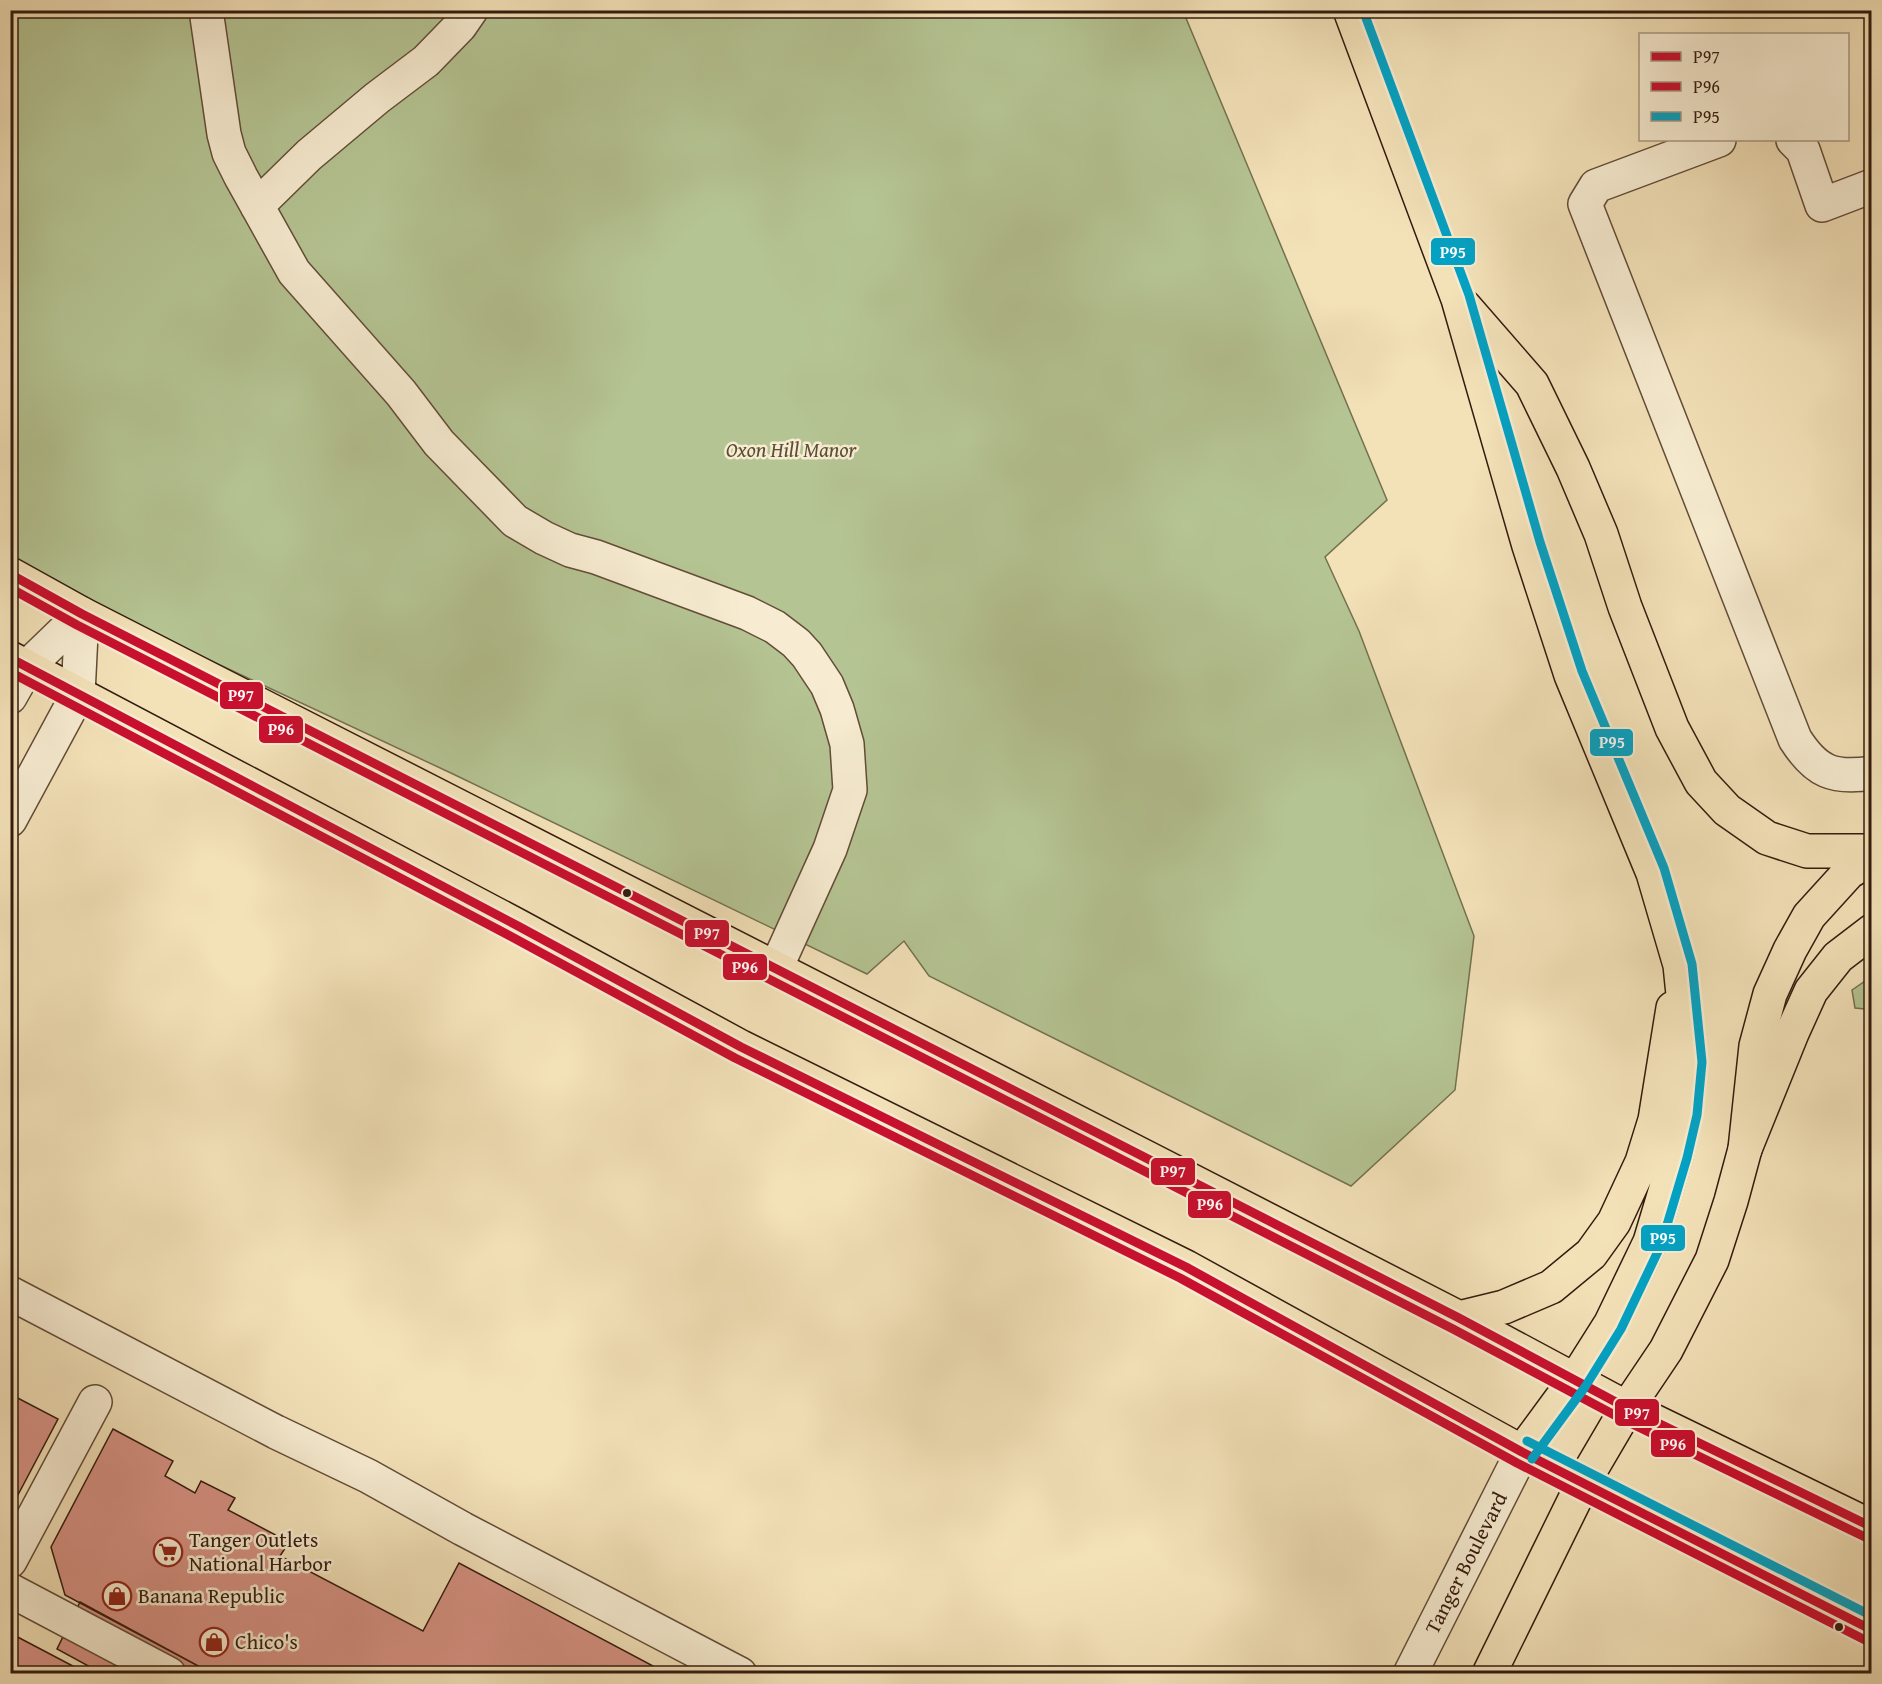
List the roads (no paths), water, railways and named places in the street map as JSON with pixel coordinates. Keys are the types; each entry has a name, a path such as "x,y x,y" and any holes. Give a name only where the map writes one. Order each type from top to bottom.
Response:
{"main road":[{"path":"1350,10 1458,299 1529,546 1571,675 1653,873 1680,965 1690,1062 1685,1114 1676,1155 1650,1242 1621,1305 1575,1380 1522,1452"},
{"path":"1458,299 1532,384 1573,468 1601,534 1625,607 1672,728 1701,782 1727,810 1767,838 1807,851 1872,851"},
{"path":"10,574 82,614 1459,1318 1627,1408 1872,1527"},
{"path":"19,663 518,926 741,1047 1186,1267 1522,1452 1872,1630"},
{"path":"1489,1674 1583,1483 1627,1408 1666,1350 1712,1260 1731,1201 1744,1149 1756,1046 1770,994 1790,950 1809,916 1849,872 1872,858"},
{"path":"1744,1149 1811,991 1838,957 1872,932"},
{"path":"1459,1318 1504,1307 1551,1287 1591,1254 1614,1222 1641,1162 1655,1120 1680,965"}],"street":[{"path":"206,10 224,134 229,153 257,206 294,272 400,393 439,443 515,521 570,550 596,557 747,613 775,627 807,655 826,685 837,710 847,744 850,790 830,849 776,968"},
{"path":"257,206 309,155 376,98 426,61 460,26 471,10"},
{"path":"1716,141 1596,186 1585,204 1795,739 1805,756 1824,771 1852,776 1872,773"},
{"path":"1794,141 1803,150 1822,205 1872,186"},
{"path":"10,697 19,663 82,614"},
{"path":"10,820 78,694 82,614"},
{"path":"10,1293 276,1432 368,1476 463,1529 740,1674"},
{"path":"10,1561 95,1402"},
{"name":"Tanger Boulevard","path":"1410,1674 1522,1452"},
{"path":"10,1590 169,1674"}],"place":[{"name":"Tanger Outlets National Harbor","path":"168,1552"},
{"name":"Banana Republic","path":"117,1596"},
{"name":"Chico's","path":"214,1642"}],"park label":[{"name":"Oxon Hill Manor","path":"791,450"}]}
